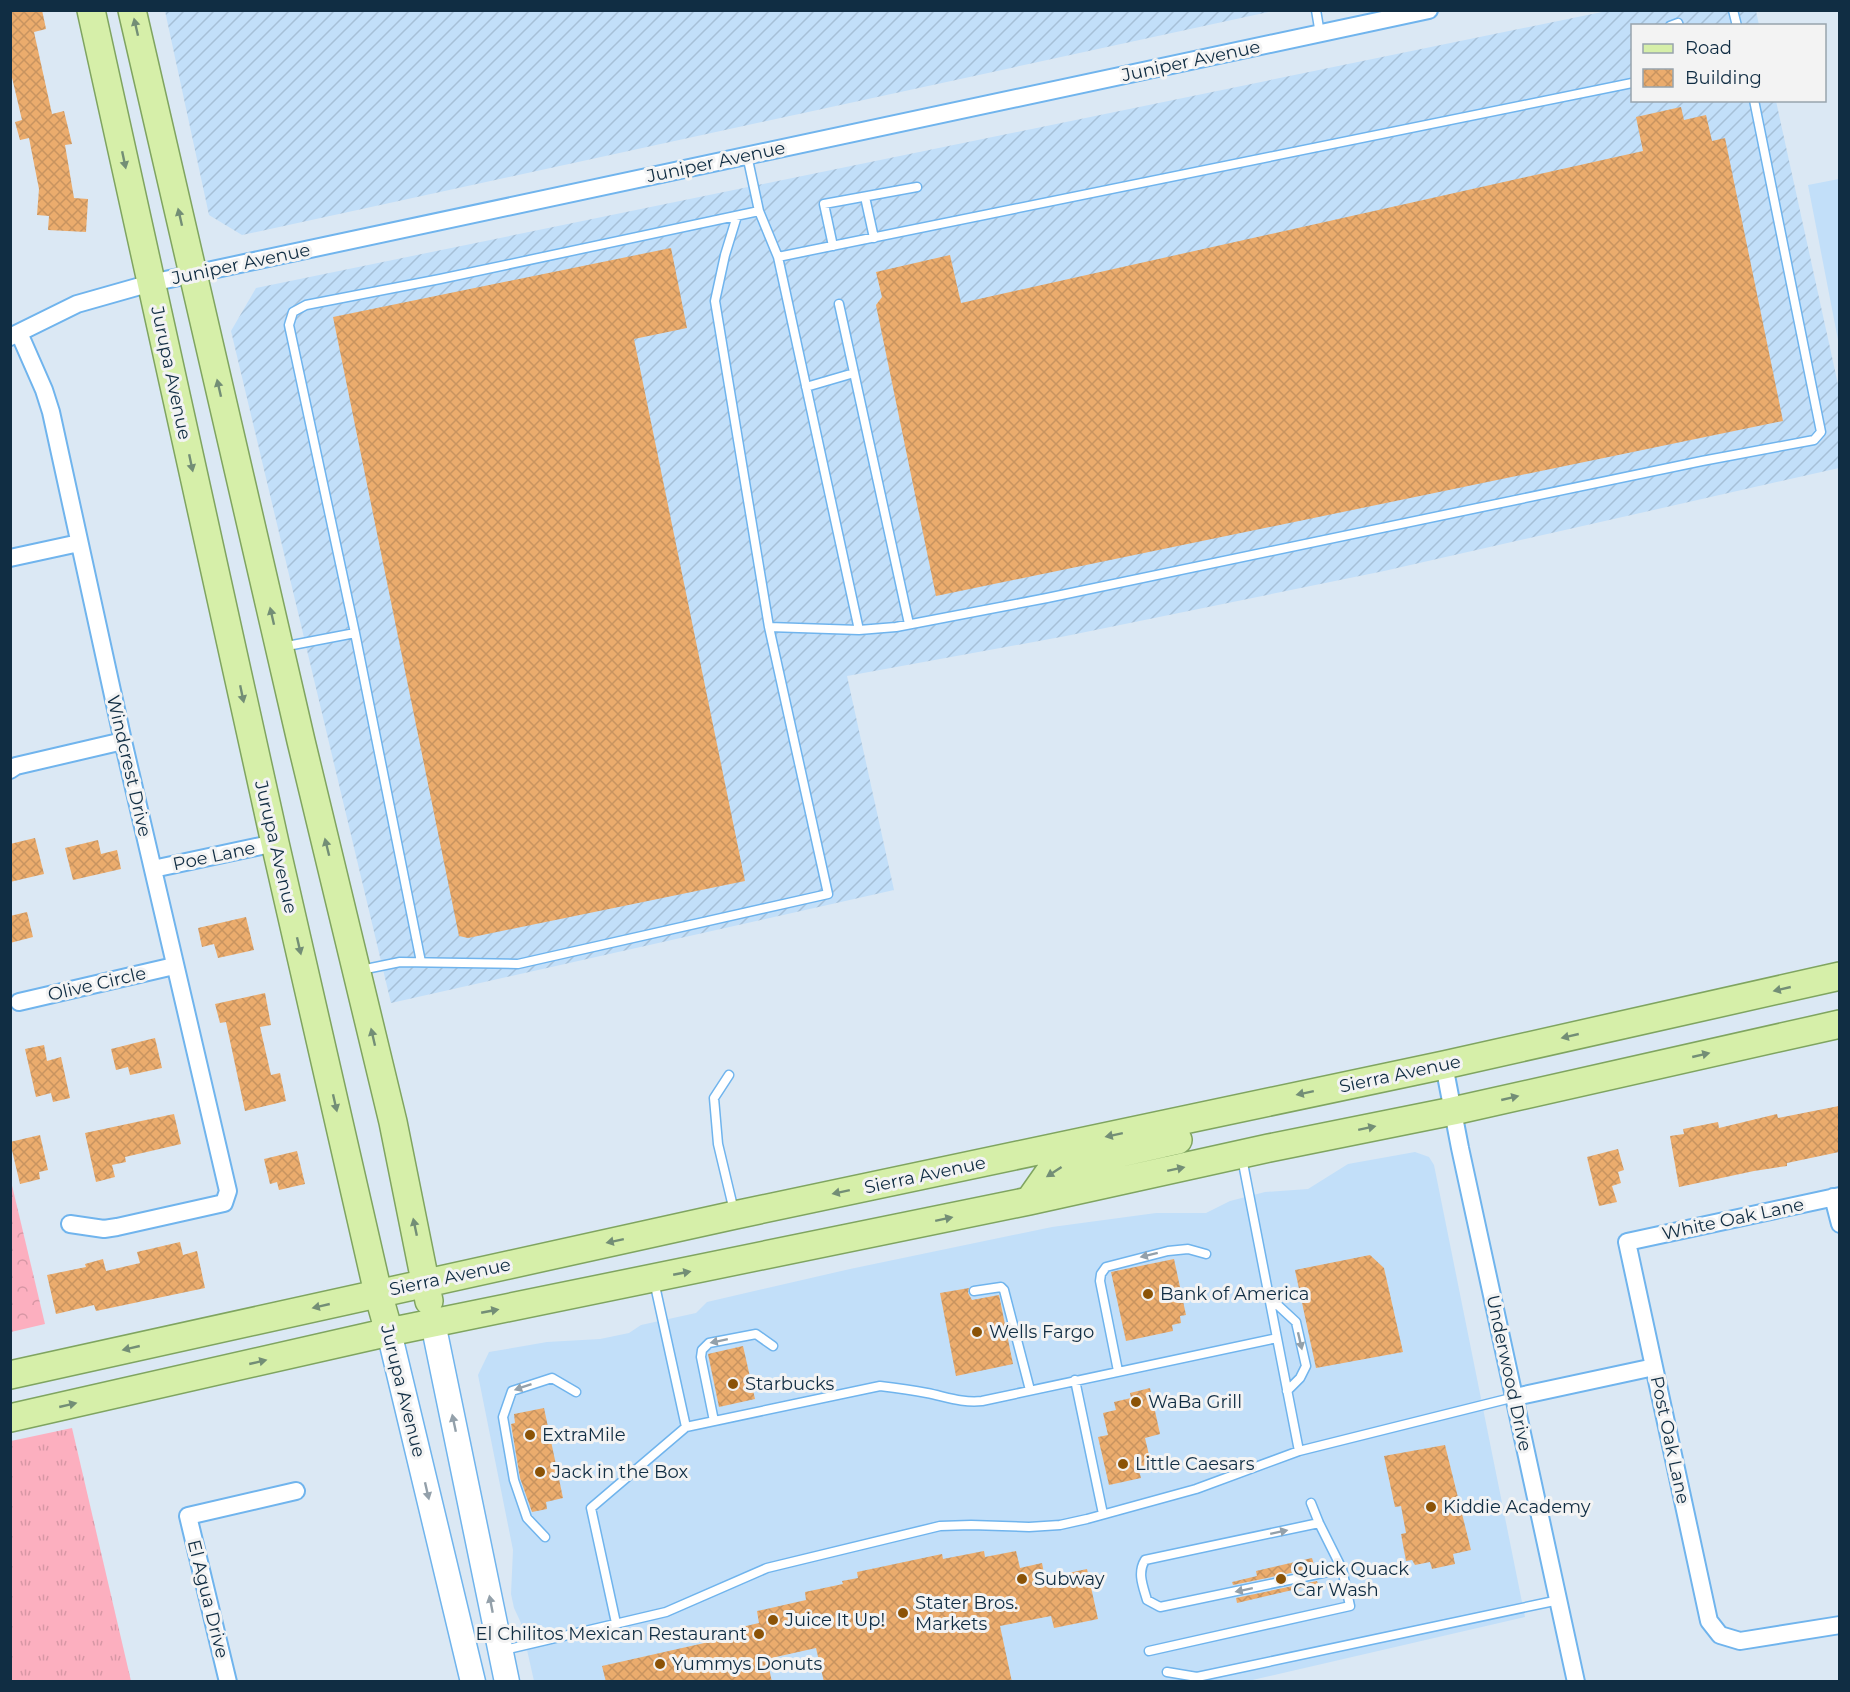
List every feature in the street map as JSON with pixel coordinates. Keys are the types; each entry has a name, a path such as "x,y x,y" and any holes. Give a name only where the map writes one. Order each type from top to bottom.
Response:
{"main road":[{"name":"Jurupa Avenue","path":"91,10 275,843 378,1293 473,1682"},
{"path":"132,10 279,647 395,1134 507,1682"},
{"name":"Sierra Avenue","path":"10,1375 735,1215 1444,1065 1839,976"},
{"path":"10,1418 389,1332 1029,1201 1453,1111 1839,1024"},
{"path":"1029,1201 1048,1174 1063,1166 1204,1134 1220,1128 1267,1101"}],"street":[{"name":"Juniper Avenue","path":"15,335 76,304 151,283 1429,10"},
{"name":"Windcrest Drive","path":"15,335 41,381 51,411 174,966 227,1187 224,1203 104,1229 70,1224"},
{"path":"10,558 79,543"},
{"path":"10,770 16,766 123,741"},
{"name":"Poe Lane","path":"153,869 275,843"},
{"name":"Olive Circle","path":"19,1002 174,966"},
{"name":"Underwood Drive","path":"1444,1065 1576,1682"},
{"path":"1836,1197 1839,1224"},
{"name":"White Oak Lane","path":"1627,1242 1836,1197"},
{"name":"Post Oak Lane","path":"1627,1242 1709,1621 1720,1635 1740,1641 1839,1625"},
{"path":"1515,1397 1654,1367"},
{"name":"El Agua Drive","path":"228,1682 188,1516 296,1491"}],"lane":[{"path":"1316,10 1320,34"},
{"path":"778,257 1631,83"},
{"path":"770,627 859,630 909,624 1047,598 1702,461 1814,440 1821,432 1754,102"},
{"path":"747,155 759,211 778,257 859,630"},
{"path":"833,246 824,204 917,187"},
{"path":"865,197 874,238"},
{"path":"421,962 355,633 289,325 293,312 306,304 440,279 759,211"},
{"path":"357,970 400,962 518,964 828,894 770,627 715,301 724,255 737,216"},
{"path":"839,304 909,624"},
{"path":"806,387 854,373"},
{"path":"279,647 355,633"},
{"path":"729,1075 714,1098 718,1144 735,1215"},
{"path":"1241,1155 1299,1451"},
{"path":"1118,1371 1100,1281 1106,1267 1168,1251 1188,1249 1206,1254"},
{"path":"654,1278 686,1427"},
{"path":"974,1291 1001,1287 1004,1290 1030,1390"},
{"path":"1269,1297 1296,1322 1306,1366 1300,1378 1287,1391"},
{"path":"714,1421 701,1357 702,1350 709,1343 756,1334 773,1346"},
{"path":"616,1623 591,1508 686,1427 880,1386 968,1402 1277,1338"},
{"path":"545,1537 527,1518 513,1480 503,1417 512,1391 552,1378 576,1392"},
{"path":"1075,1380 1103,1514"},
{"path":"500,1650 666,1612 767,1568 930,1528 971,1525 1040,1527 1060,1525 1196,1490 1299,1451 1515,1397"},
{"path":"1149,1651 1350,1606 1342,1569 1311,1503"},
{"path":"1319,1523 1145,1560 1140,1574 1147,1600 1160,1607 1342,1569"},
{"path":"1167,1672 1197,1677 1215,1674 1559,1600"}],"shaded area":[{"path":"165,10 1273,11 242,235 209,215"},
{"path":"1607,11 1756,11 1759,24 1631,24 1631,102 1776,102 1839,389 1839,468 1384,571 1066,636 847,676 894,890 391,1003 231,331 256,288"},
{"path":"1840,179 1839,345 1808,185"},
{"path":"1415,1152 1429,1157 1434,1165 1525,1617 1248,1681 534,1681 521,1623 511,1594 513,1550 478,1375 489,1352 547,1342 600,1339 629,1333 641,1325 696,1313 707,1302 850,1269 1052,1227 1156,1213 1206,1213 1230,1201 1265,1192 1308,1189 1348,1164"}],"green space":[{"path":"10,1177 45,1324 11,1332 10,1332"},
{"path":"72,1428 131,1681 11,1681 11,1441"}],"building":[{"path":"10,10 42,10 46,29 34,32 52,114 64,111 72,144 65,145 74,198 88,199 86,232 48,230 49,216 37,215 39,189 29,138 20,140 15,122 22,120 10,69"},
{"path":"1681,107 1684,120 1706,115 1712,141 1725,138 1783,421 936,596 876,305 882,297 876,272 950,255 961,303 1643,151 1636,117"},
{"path":"671,248 687,328 634,339 745,881 468,938 459,936 333,317"},
{"path":"35,838 44,874 10,882 10,844"},
{"path":"98,840 101,854 117,850 121,869 73,880 65,848"},
{"path":"27,912 33,937 10,943 10,916"},
{"path":"246,917 254,950 218,958 214,944 202,947 198,928"},
{"path":"265,993 271,1025 260,1027 271,1075 280,1073 286,1101 245,1111 226,1022 220,1023 215,1004"},
{"path":"155,1038 162,1068 130,1075 128,1067 116,1070 111,1049"},
{"path":"44,1045 47,1061 61,1057 70,1098 53,1102 51,1093 36,1097 25,1049"},
{"path":"1839,1106 1839,1152 1787,1163 1787,1166 1679,1187 1670,1136 1684,1134 1683,1129 1718,1122 1719,1128 1777,1114 1778,1118"},
{"path":"174,1114 181,1144 125,1157 126,1162 112,1165 115,1177 96,1182 85,1133"},
{"path":"40,1135 48,1170 39,1172 40,1179 20,1184 10,1142"},
{"path":"1618,1149 1624,1170 1618,1172 1621,1183 1612,1186 1617,1202 1599,1206 1587,1157"},
{"path":"297,1151 305,1184 279,1190 277,1182 270,1184 264,1159"},
{"path":"180,1242 183,1255 197,1251 205,1288 96,1311 94,1305 56,1314 47,1275 86,1267 85,1264 103,1259 106,1271 140,1263 137,1252"},
{"path":"1370,1255 1384,1268 1403,1352 1316,1368 1295,1270"},
{"name":"Bank of America","path":"1174,1259 1186,1315 1180,1316 1181,1323 1172,1325 1173,1331 1126,1341 1111,1272"},
{"name":"Wells Fargo","path":"969,1288 968,1293 972,1300 999,1295 1013,1364 956,1376 940,1293"},
{"name":"Starbucks","path":"743,1346 755,1399 719,1407 708,1354"},
{"path":"1150,1388 1160,1434 1145,1438 1152,1468 1139,1471 1141,1478 1109,1485 1098,1437 1108,1435 1103,1413 1116,1410 1114,1402 1131,1398 1130,1393"},
{"path":"544,1408 563,1498 546,1502 547,1509 532,1512 520,1478 511,1424 515,1423 514,1414"},
{"name":"Kiddie Academy","path":"1445,1445 1471,1550 1453,1554 1455,1564 1432,1569 1430,1562 1415,1565 1412,1560 1406,1561 1401,1534 1406,1533 1401,1506 1395,1507 1384,1456"},
{"name":"Stater Bros. Markets","path":"984,1551 985,1557 1016,1551 1020,1568 1042,1563 1045,1578 1087,1569 1098,1619 1054,1628 1051,1616 1000,1626 1012,1682 824,1682 816,1648 767,1659 772,1682 606,1682 602,1666 731,1637 729,1630 759,1623 757,1611 806,1600 805,1592 843,1584 842,1581 858,1578 857,1572 942,1554 943,1559"},
{"path":"1312,1558 1315,1568 1233,1585 1232,1582 1257,1576 1256,1571"},
{"path":"1317,1581 1318,1584 1237,1603 1236,1598"}],"place":[{"name":"Bank of America","path":"1148,1294"},
{"name":"Wells Fargo","path":"977,1332"},
{"name":"Starbucks","path":"733,1384"},
{"name":"WaBa Grill","path":"1136,1402"},
{"name":"ExtraMile","path":"530,1435"},
{"name":"Little Caesars","path":"1123,1464"},
{"name":"Jack in the Box","path":"540,1472"},
{"name":"Kiddie Academy","path":"1431,1507"},
{"name":"Subway","path":"1022,1579"},
{"name":"Quick Quack Car Wash","path":"1281,1579"},
{"name":"Stater Bros. Markets","path":"903,1613"},
{"name":"Juice It Up!","path":"773,1620"},
{"name":"El Chilitos Mexican Restaurant","path":"759,1634"},
{"name":"Yummys Donuts","path":"660,1664"}]}
